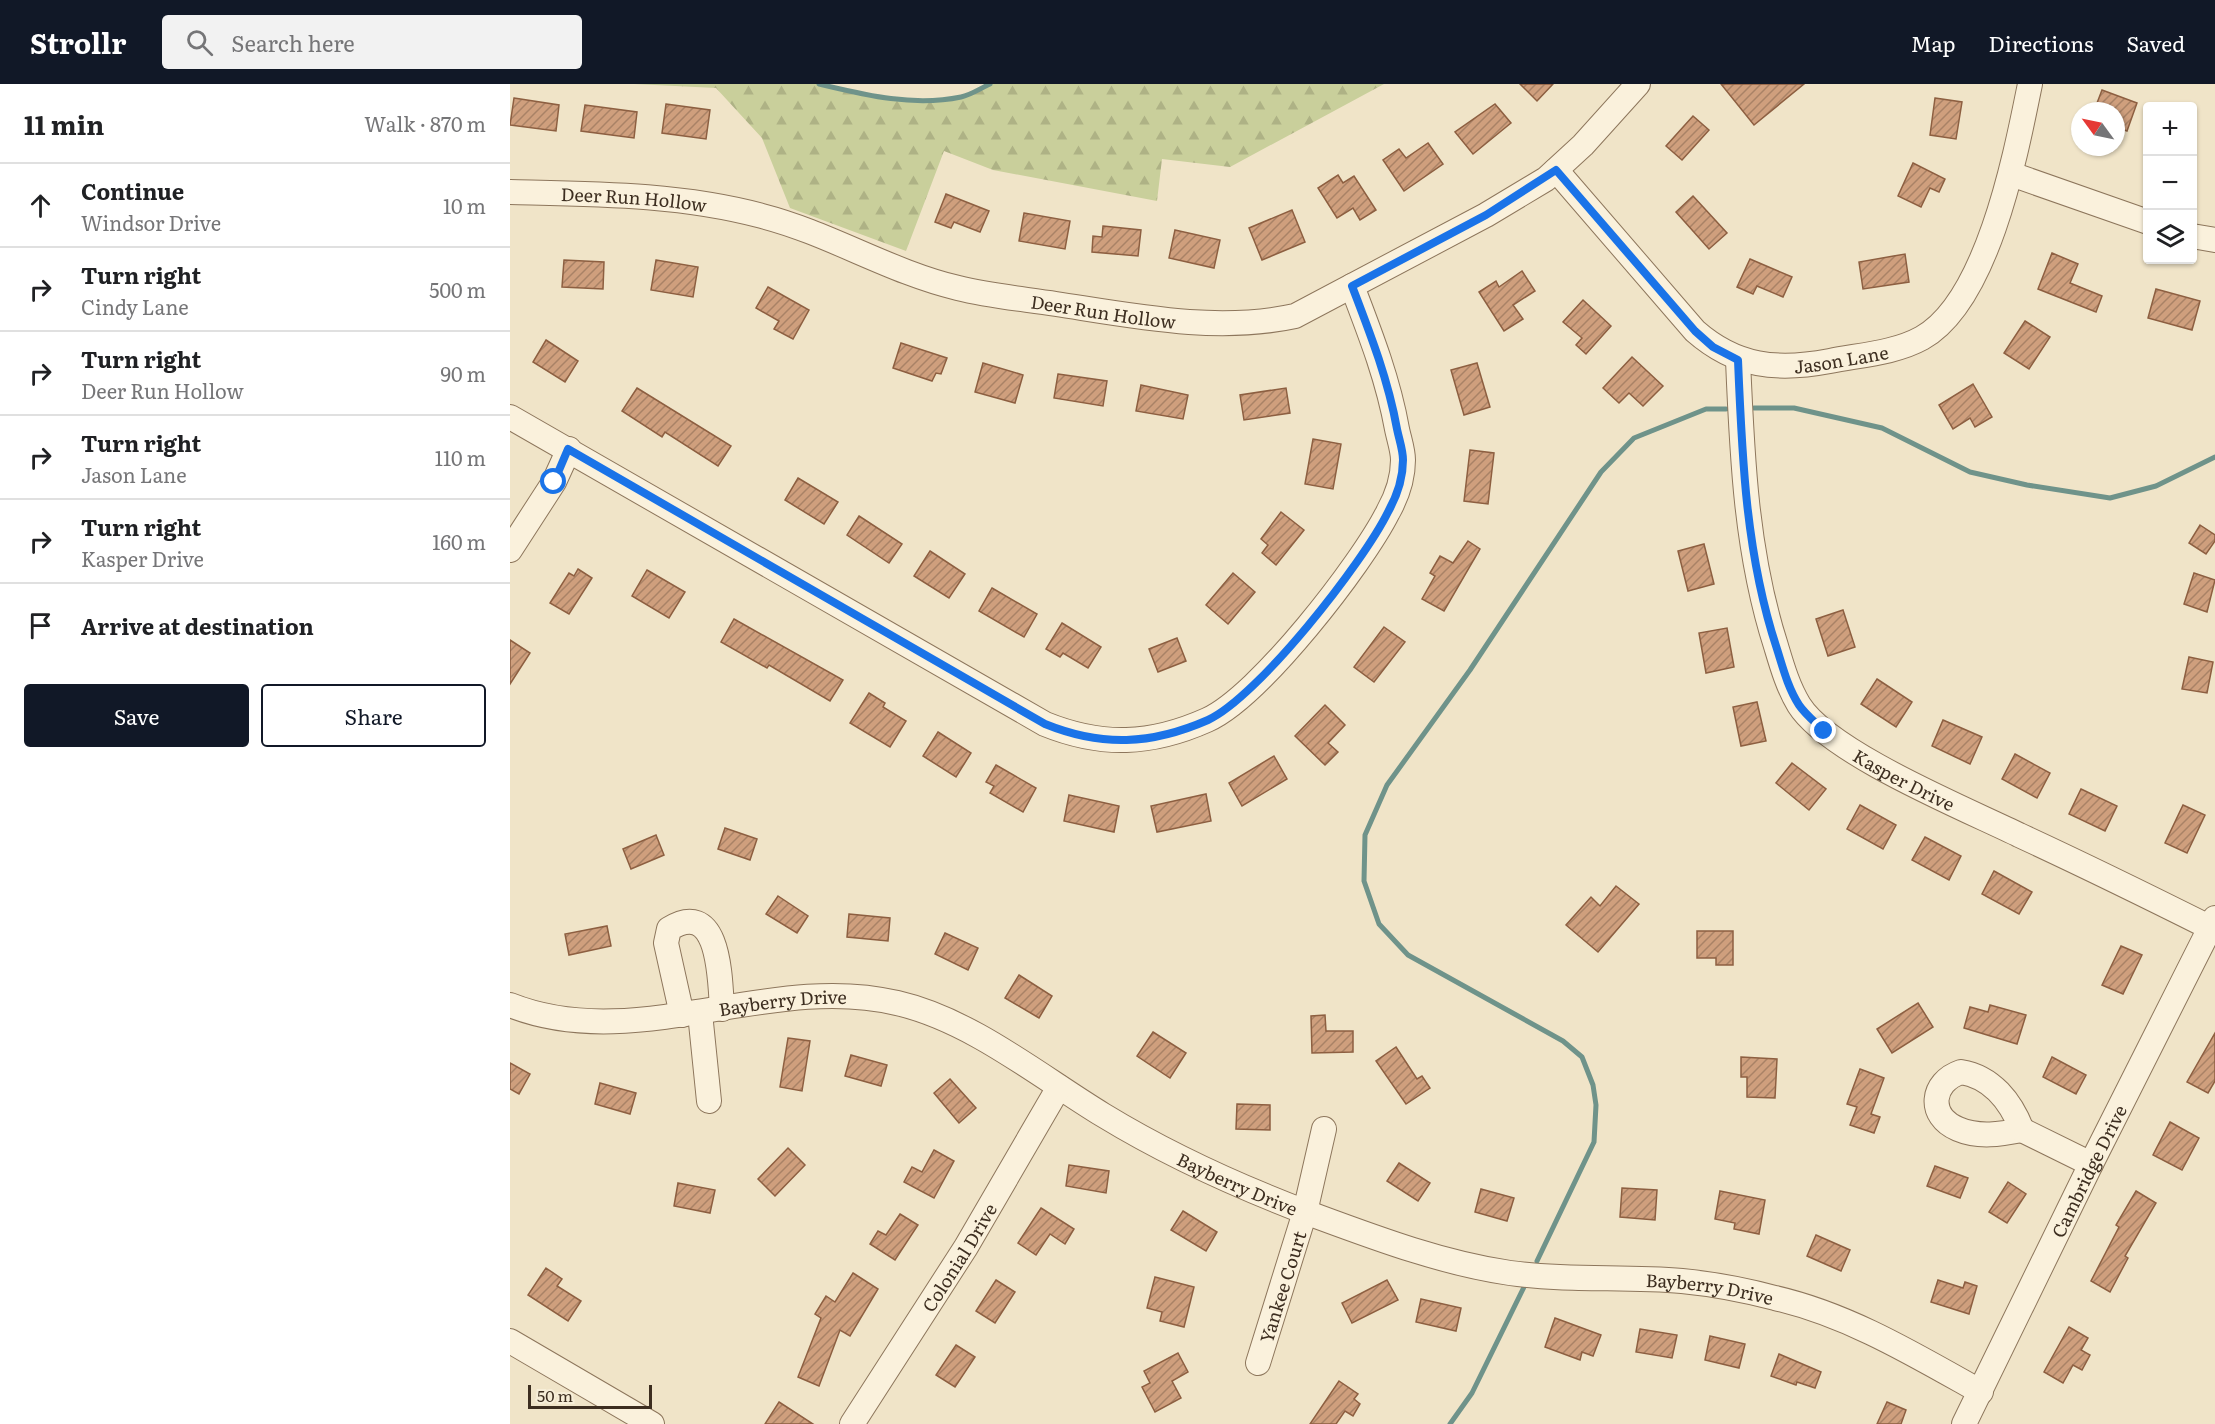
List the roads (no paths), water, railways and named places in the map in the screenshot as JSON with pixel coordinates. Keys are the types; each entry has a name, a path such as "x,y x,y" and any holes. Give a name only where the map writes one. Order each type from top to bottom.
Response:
{"street":[{"name":"Deer Run Hollow","path":"510,192 635,195 720,205 765,216 957,288 1133,316 1222,324 1265,322 1295,316 1486,215 1556,170 1638,84"},
{"name":"Jason Lane","path":"1556,170 1695,331 1713,347 1738,360 1764,366 1815,364 1895,348 1923,337 1945,319 1965,292 1982,256 2012,174 2030,84"},
{"path":"2012,174 2143,220"},
{"path":"2197,237 2215,240"},
{"path":"510,417 1045,724 1075,736 1097,740 1147,739 1208,720 1233,704 1280,658 1345,579 1388,513 1399,486 1403,459 1389,385 1352,286"},
{"name":"Kasper Drive","path":"1738,360 1744,481 1755,560 1764,610 1790,688 1800,707 1824,731 1850,749 1913,784 2213,923"},
{"path":"510,550 554,482 568,449"},
{"name":"Cambridge Drive","path":"1964,1424 2091,1164 2213,923"},
{"name":"Bayberry Drive","path":"510,1005 558,1018 592,1021 701,1012 830,994 898,1003 934,1014 968,1031 1107,1118 1215,1175 1305,1212 1417,1251 1508,1272 1595,1280 1682,1281 1777,1298 1832,1315 1880,1336 1981,1392"},
{"path":"701,1012 709,1101"},
{"name":"Colonial Drive","path":"852,1424 966,1247 1059,1087"},
{"name":"Yankee Court","path":"1258,1363 1305,1212 1324,1129"},
{"path":"2022,1130 2091,1164"},
{"path":"510,1341 652,1424"}],"waterway":[{"path":"819,84 871,96 925,101 961,97 990,84"},
{"path":"1754,408 1794,408 1882,428 1970,472 2027,485 2110,498 2156,486 2215,457"},
{"path":"1537,1261 1594,1142 1596,1105 1593,1085 1582,1057 1563,1041 1408,955 1379,924 1364,881 1365,835 1387,785 1470,670 1601,472 1634,438 1706,409 1726,409"},
{"path":"1450,1424 1472,1393 1524,1287"}]}
